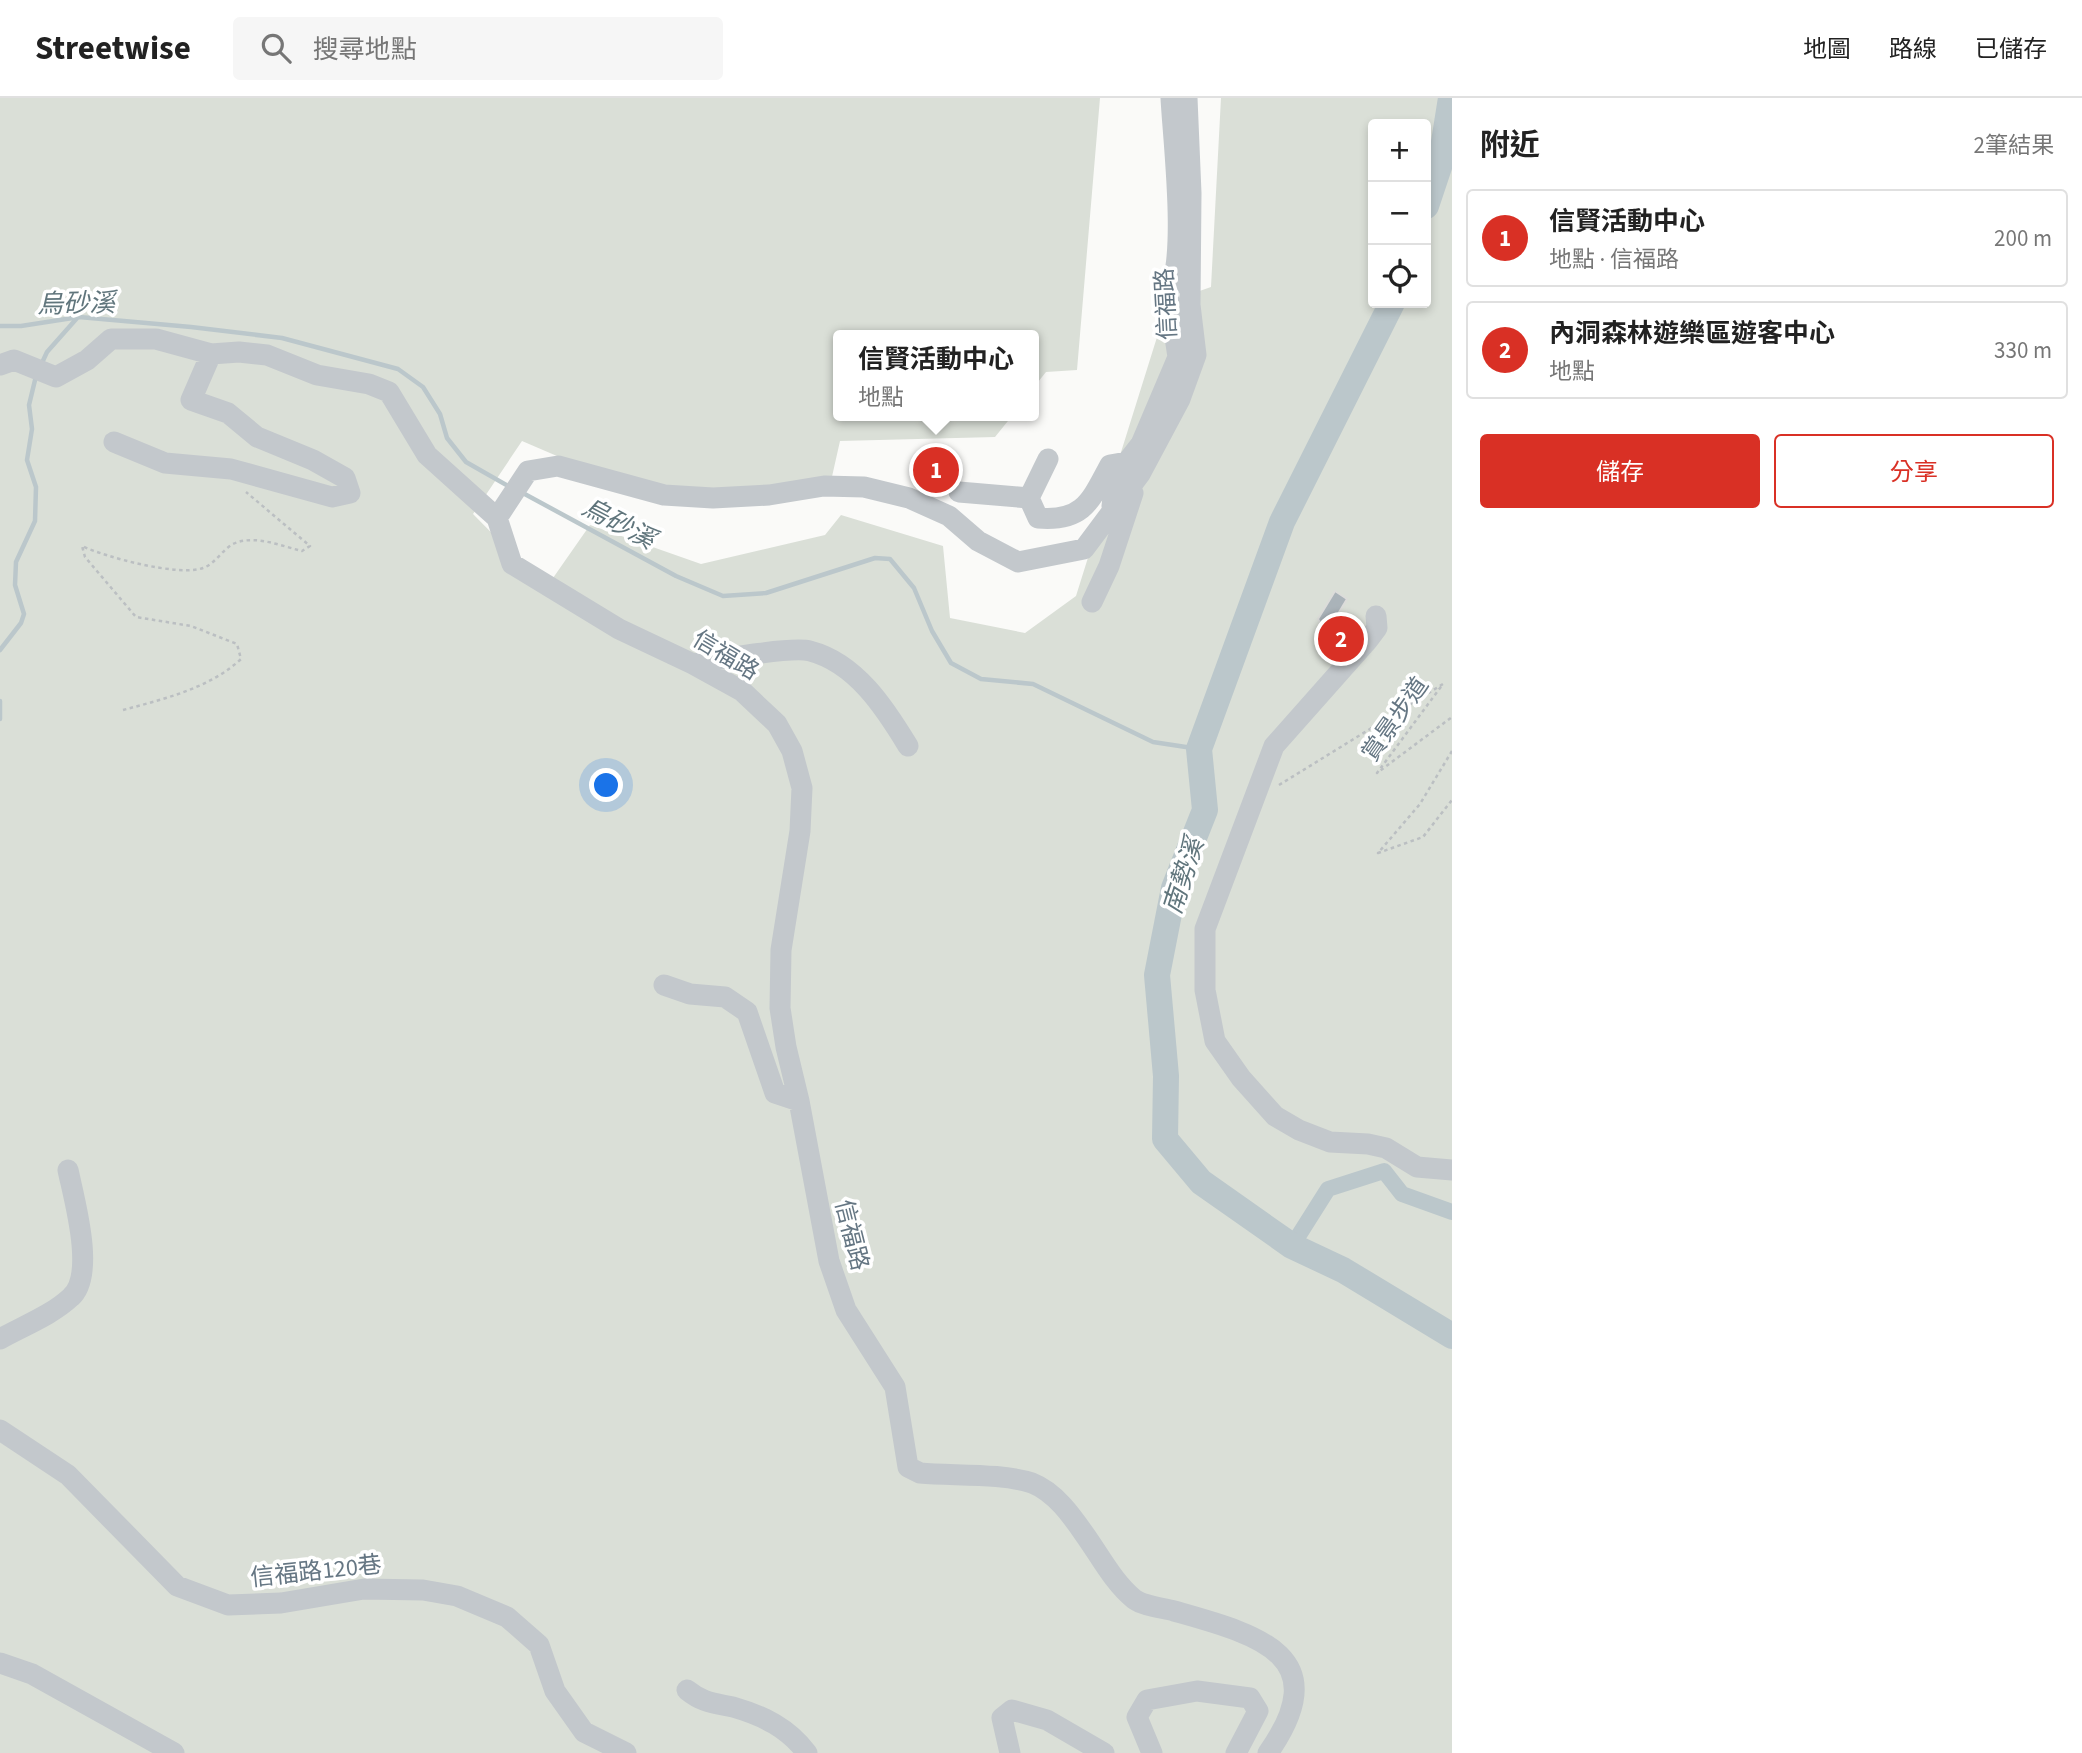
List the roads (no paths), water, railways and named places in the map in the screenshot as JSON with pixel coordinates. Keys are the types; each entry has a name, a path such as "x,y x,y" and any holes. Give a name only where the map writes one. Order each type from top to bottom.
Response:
{"street":[{"path":"1092,602 1109,566 1141,444 1178,357 1168,292 1175,281 1177,216 1171,98"},
{"name":"信福路","path":"1187,98 1191,192 1190,305 1196,355 1180,399 1133,468 1111,512 1084,549 1018,562 978,541 949,516 909,498 864,487 824,486 769,495 713,498 664,495 558,466 528,471 497,518 512,564 619,629 742,691 777,724 792,751 802,788 800,831 780,950 780,985 786,1047 799,1101 829,1261 846,1310 895,1387 908,1467 920,1473 1032,1483 1054,1497 1073,1517 1135,1600 1236,1629 1264,1642 1284,1659 1293,1677 1294,1704 1286,1727 1268,1753"},
{"path":"0,365 14,360 56,377 87,360 111,339 156,340 211,354 239,352 267,355 317,375 369,384 389,392 427,455 497,518"},
{"path":"114,442 165,463 231,468 332,497 350,493 345,478 313,460 257,437 228,413 191,400 211,354"},
{"path":"1029,498 1048,459"},
{"path":"1029,498 1038,518 1058,520 1088,506 1110,465 1133,468"},
{"path":"959,492 1029,498"},
{"path":"1376,616 1377,628 1368,640 1274,746 1205,929 1205,990 1215,1041 1241,1078 1275,1116 1299,1130 1329,1142 1386,1148 1417,1167 1452,1170"},
{"path":"693,664 809,650 834,662 879,698 908,746"},
{"path":"664,985 690,994 725,997 747,1012 775,1093 799,1101"},
{"path":"0,1339 74,1296 83,1272 80,1233 68,1170"},
{"name":"信福路120巷","path":"0,1430 68,1475 177,1586 228,1605 281,1603 364,1589 423,1590 457,1596 507,1618 539,1645 555,1691 584,1732 626,1753"},
{"path":"0,1663 33,1674 174,1753"},
{"path":"687,1690 702,1702 732,1707 761,1717 791,1732 807,1753"},
{"path":"1152,1753 1137,1717 1147,1700 1196,1691 1250,1698 1258,1711 1236,1753"},
{"path":"1010,1753 1002,1718 1012,1710 1047,1720 1104,1753"}],"waterway":[{"name":"南勢溪","path":"1431,191 1441,161 1451,98"},
{"name":"南勢溪","path":"1389,308 1282,522 1199,749 1205,810 1174,888 1157,975 1166,1076 1165,1139 1201,1182 1292,1246 1343,1270 1452,1336"},
{"path":"41,365 47,352 78,317"},
{"name":"烏砂溪","path":"0,326 21,326 79,317 191,327 282,338 398,369 423,387 440,414 447,438 466,462 510,487"},
{"path":"0,650 21,623 24,614 15,585 16,562 35,521 36,487 27,460 32,429 29,405 36,376"},
{"name":"烏砂溪","path":"521,492 676,576 723,596 766,593 875,558 890,559 914,588 932,631 951,663 981,679 1033,684 1153,742 1199,749"},
{"path":"0,701 0,719"},
{"path":"1292,1246 1328,1189 1384,1171 1402,1194 1452,1212"}],"place":[{"name":"信賢活動中心","path":"936,470"},
{"name":"內洞森林遊樂區遊客中心","path":"1341,639"}]}
